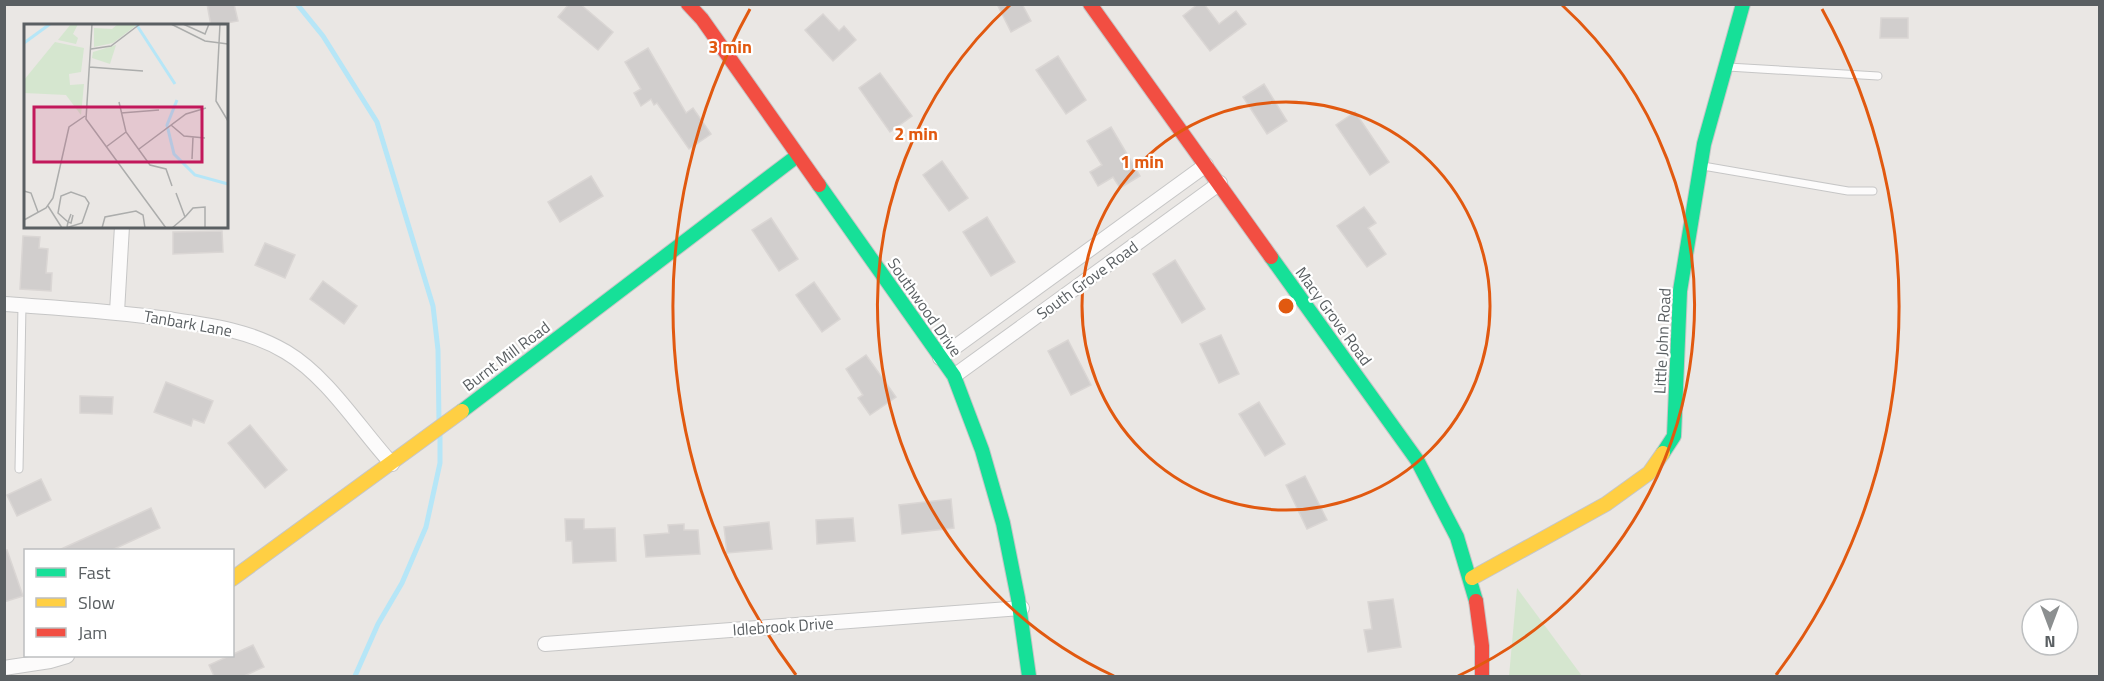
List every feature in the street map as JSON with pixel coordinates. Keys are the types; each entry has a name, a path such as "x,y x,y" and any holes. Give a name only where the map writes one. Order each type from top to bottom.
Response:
{"street":[{"name":"Southwood Drive","path":"688,4 702,20 954,376 979,436 1000,505 1022,608 1029,676"},
{"name":"Macy Grove Road","path":"1090,4 1417,460 1440,497 1458,536 1472,578 1480,617 1482,676"},
{"name":"Little John Road","path":"1472,578 1606,504 1649,473 1674,436 1680,291 1701,166 1743,4"},
{"name":"Burnt Mill Road","path":"234,578 392,464 797,156"},
{"name":"South Grove Road","path":"940,358 1206,165"},
{"name":"South Grove Road","path":"954,376 1220,183"},
{"path":"117,312 122,228"},
{"name":"Tanbark Lane","path":"4,304 117,312 231,328 286,352 332,391 360,428 392,464"},
{"name":"Idlebrook Drive","path":"545,644 1022,608"},
{"path":"4,668 64,657"}],"lane":[{"path":"1726,66 1878,76"},
{"path":"1701,166 1848,191 1873,191"},
{"path":"19,469 22,445 20,349 22,305"}],"green space":[{"path":"1517,588 1582,676 1509,676"}],"building":[{"path":"207,4 234,4 238,21 211,24"},
{"path":"569,4 580,4 613,32 598,50 558,17"},
{"path":"997,4 1022,4 1031,21 1011,32"},
{"path":"1198,4 1204,4 1219,24 1236,11 1246,24 1210,51 1183,16"},
{"path":"823,14 839,31 844,26 856,40 833,61 805,30"},
{"path":"1881,18 1908,18 1908,38 1880,38"},
{"path":"648,48 686,113 693,108 711,134 689,149 657,103 654,105 651,99 641,106 634,93 641,89 625,62"},
{"path":"1058,56 1086,100 1066,114 1036,70"},
{"path":"880,73 912,116 890,132 859,88"},
{"path":"1264,84 1287,121 1267,134 1243,97"},
{"path":"1355,112 1389,162 1370,175 1336,125"},
{"path":"1111,127 1140,176 1120,188 1113,177 1098,186 1090,172 1102,165 1087,141"},
{"path":"942,161 968,198 949,211 923,175"},
{"path":"591,176 603,196 560,222 548,202"},
{"path":"1364,207 1376,223 1368,228 1386,254 1367,267 1337,226"},
{"path":"987,217 1015,262 991,276 963,232"},
{"path":"771,218 798,259 779,271 752,230"},
{"path":"222,231 223,252 173,254 173,232"},
{"path":"23,236 40,237 39,248 48,249 46,273 52,273 51,291 20,289"},
{"path":"265,243 295,255 285,278 255,265"},
{"path":"1175,260 1205,309 1182,323 1153,274"},
{"path":"323,281 357,306 344,324 310,299"},
{"path":"814,282 840,319 822,332 796,295"},
{"path":"1221,335 1239,374 1219,383 1200,344"},
{"path":"1068,340 1091,385 1071,395 1048,351"},
{"path":"866,355 896,397 870,415 858,398 863,395 846,369"},
{"path":"166,382 213,401 204,423 193,419 191,426 154,412"},
{"path":"80,396 113,397 112,414 80,413"},
{"path":"1259,402 1285,444 1265,456 1239,414"},
{"path":"250,425 287,470 265,488 228,443"},
{"path":"1305,476 1327,520 1307,529 1286,485"},
{"path":"41,479 51,500 17,516 7,495"},
{"path":"951,499 954,528 902,534 899,505"},
{"path":"151,508 160,528 114,549 61,549"},
{"path":"853,518 855,541 817,544 816,520"},
{"path":"565,519 584,519 584,529 615,528 616,561 573,563 572,541 566,541"},
{"path":"769,522 772,549 727,553 724,527"},
{"path":"684,524 684,530 698,530 700,554 646,557 644,535 669,533 668,525"},
{"path":"7,550 23,596 4,602 4,551"},
{"path":"1393,599 1401,647 1368,652 1364,630 1372,629 1368,602"},
{"path":"253,645 264,667 244,676 214,676 209,665 227,657 234,657 234,654"}],"waterway":[{"path":"297,4 323,36 377,122 433,306 438,350 439,422"},
{"path":"355,676 378,624 402,583 426,527 440,463 440,435"}],"traffic: fast":[{"path":"1663,453 1674,436 1680,291 1704,144 1743,4"},
{"path":"462,411 797,156"},
{"path":"819,185 954,376 982,450 1003,523 1018,598 1029,676"},
{"path":"1271,257 1417,460 1457,537 1476,601"}],"traffic: slow":[{"path":"234,578 462,411"},
{"path":"1472,578 1606,504 1649,473 1663,453"}],"traffic: jam":[{"path":"688,4 702,19 819,185"},
{"path":"1090,4 1271,257"},
{"path":"1476,601 1482,646 1482,676"}]}
